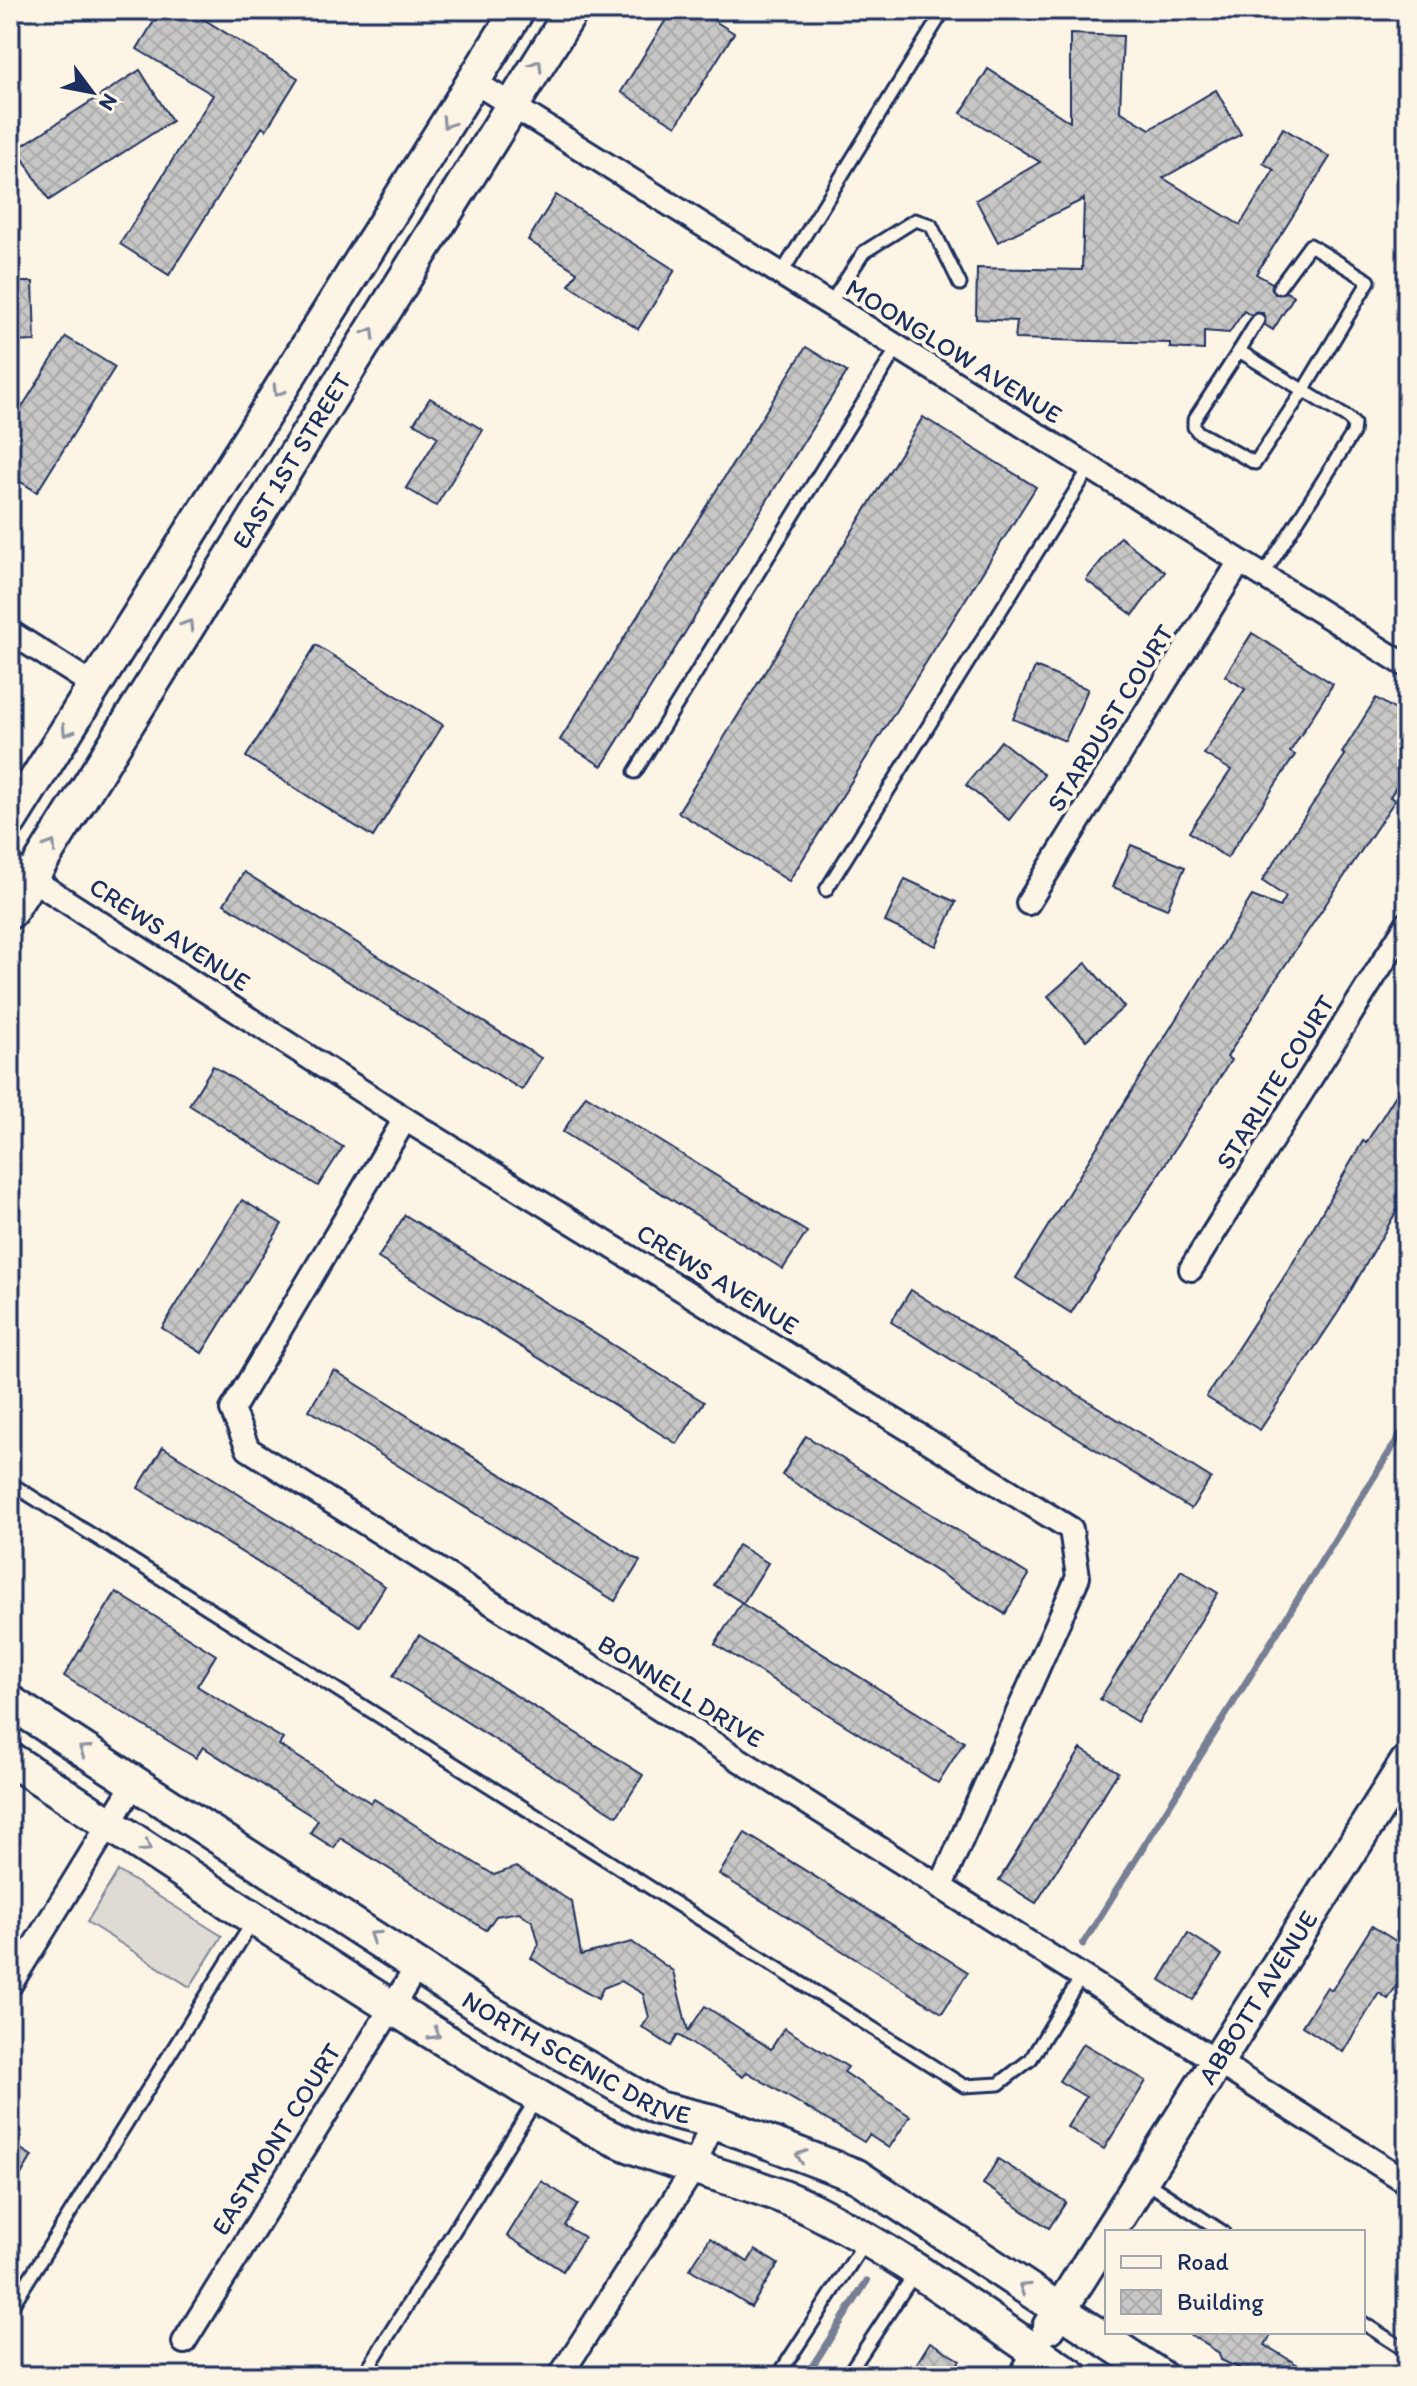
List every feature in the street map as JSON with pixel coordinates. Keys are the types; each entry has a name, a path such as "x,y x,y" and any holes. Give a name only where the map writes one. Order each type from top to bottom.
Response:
{"main road":[{"name":"EAST 1ST STREET","path":"10,821 518,10"},
{"name":"EAST 1ST STREET","path":"10,912 21,871 572,10"},
{"name":"NORTH SCENIC DRIVE","path":"10,1702 482,2008 658,2108 712,2121 857,2176 1160,2376"},
{"name":"NORTH SCENIC DRIVE","path":"10,1759 390,2007 589,2126 640,2150 736,2178 795,2202 866,2239 915,2272 1028,2364 1072,2376"},
{"name":"ABBOTT AVENUE","path":"1111,2230 1407,1762"},
{"name":"ABBOTT AVENUE","path":"1028,2364 1105,2239"}],"street":[{"name":"MOONGLOW AVENUE","path":"473,81 1407,666"},
{"name":"STARDUST COURT","path":"1028,903 1239,563"},
{"path":"10,632 95,686"},
{"name":"CREWS AVENUE","path":"21,871 405,1119 1071,1529 1078,1577 940,1888"},
{"name":"STARLITE COURT","path":"1191,1269 1407,924"},
{"name":"BONNELL DRIVE","path":"405,1119 232,1410 248,1449 1407,2182"},
{"path":"10,1985 135,1782"},
{"name":"EASTMONT COURT","path":"184,2342 418,1965"},
{"path":"560,2376 695,2167 712,2121"}],"lane":[{"path":"781,274 944,10"},
{"path":"829,305 864,252 915,220 931,225 960,284"},
{"path":"1258,320 1194,420 1198,432 1255,463 1303,391 1369,281 1310,245 1279,287"},
{"path":"635,772 897,348"},
{"path":"1239,351 1354,424 1353,433 1262,577"},
{"path":"826,890 1089,469"},
{"path":"10,1483 964,2086 999,2084 1031,2059 1081,1977"},
{"path":"10,2309 256,1918"},
{"path":"363,2376 539,2096"},
{"path":"1142,2180 1220,2230"},
{"path":"778,2376 866,2239"},
{"path":"847,2376 915,2272"},
{"path":"1365,2324 1407,2351"}],"shaded area":[{"path":"118,1871 222,1936 190,1987 87,1922"}],"building":[{"path":"161,10 189,10 298,78 266,130 262,127 169,275 120,244 213,95 137,49"},
{"path":"672,10 697,10 734,33 676,126 621,92"},
{"path":"1070,34 1123,36 1120,111 1150,129 1216,90 1241,134 1163,178 1240,225 1274,170 1263,163 1283,128 1330,157 1256,274 1272,283 1275,294 1286,292 1294,296 1273,330 1265,325 1263,313 1251,316 1244,311 1229,333 1204,331 1204,350 1170,348 1170,343 1015,339 1017,321 976,319 977,268 1082,270 1084,199 998,242 976,200 1040,162 961,113 988,69 1070,122"},
{"path":"140,70 172,121 49,200 17,149"},
{"path":"556,195 675,270 638,329 569,285 577,272 528,240"},
{"path":"10,282 33,282 35,341 10,342"},
{"path":"66,337 115,367 37,492 10,475 10,426"},
{"path":"806,347 847,372 602,766 560,740"},
{"path":"430,398 483,430 436,506 406,488 438,437 414,423"},
{"path":"923,417 1036,487 789,881 678,812"},
{"path":"1120,537 1165,572 1133,615 1086,580"},
{"path":"1252,633 1333,684 1290,752 1295,755 1227,858 1189,832 1231,770 1204,754 1245,689 1225,676"},
{"path":"316,645 443,725 373,837 246,757"},
{"path":"1035,667 1088,689 1065,741 1013,719"},
{"path":"1376,698 1407,717 1407,769 1390,797 1395,800 1274,982 1227,1057 1231,1060 1071,1313 1016,1278 1252,896 1280,907 1286,897 1262,881 1345,755 1342,753"},
{"path":"1001,741 1044,775 1009,820 966,785"},
{"path":"1131,845 1185,867 1167,909 1113,887"},
{"path":"244,872 541,1058 522,1090 224,904"},
{"path":"905,879 956,902 936,946 885,922"},
{"path":"1086,963 1124,1007 1086,1040 1048,996"},
{"path":"213,1066 343,1147 318,1186 189,1105"},
{"path":"1407,1077 1407,1193 1339,1311 1260,1430 1206,1397 1291,1266 1363,1141 1366,1143"},
{"path":"586,1095 807,1232 783,1269 563,1132"},
{"path":"242,1200 282,1224 202,1353 162,1328"},
{"path":"405,1215 704,1402 677,1444 378,1258"},
{"path":"911,1290 1211,1478 1191,1509 891,1322"},
{"path":"334,1370 640,1561 615,1601 309,1410"},
{"path":"806,1436 1029,1575 1005,1614 782,1475"},
{"path":"163,1447 385,1586 360,1626 138,1488"},
{"path":"738,1545 768,1563 743,1603 714,1585"},
{"path":"1181,1570 1218,1593 1137,1722 1100,1699"},
{"path":"116,1592 216,1655 197,1686 283,1739 279,1745 371,1803 374,1799 494,1875 516,1867 572,1902 581,1955 632,1942 673,1971 688,2031 705,2006 771,2049 784,2028 848,2067 844,2072 910,2116 889,2148 869,2135 864,2142 747,2072 743,2077 678,2035 671,2046 642,2027 649,2017 643,1994 621,1981 603,1988 598,1999 560,1978 531,1958 539,1944 533,1922 519,1912 496,1916 486,1930 340,1838 334,1848 310,1833 318,1820 203,1747 196,1758 64,1676"},
{"path":"741,1603 964,1742 938,1783 715,1644"},
{"path":"419,1635 643,1775 617,1816 393,1676"},
{"path":"1081,1749 1118,1772 1036,1903 999,1880"},
{"path":"745,1833 968,1972 942,2013 719,1874"},
{"path":"1372,1926 1407,1948 1407,1969 1388,1999 1379,1993 1343,2052 1302,2026 1327,1987 1332,1990"},
{"path":"1188,1933 1222,1955 1193,2000 1160,1980"},
{"path":"1083,2043 1146,2081 1104,2149 1067,2127 1086,2097 1059,2081"},
{"path":"10,2142 32,2156 10,2193"},
{"path":"998,2159 1066,2202 1049,2228 983,2184"},
{"path":"541,2181 578,2204 565,2226 584,2237 563,2271 507,2236"},
{"path":"710,2238 748,2262 755,2250 778,2264 751,2307 690,2269"},
{"path":"1189,2334 1272,2334 1265,2345 1316,2376 1256,2376 1221,2360 1219,2353"},
{"path":"930,2342 960,2360 950,2376 909,2376"}],"waterway":[{"path":"1083,1944 1407,1424"},
{"path":"806,2376 867,2281"}]}
